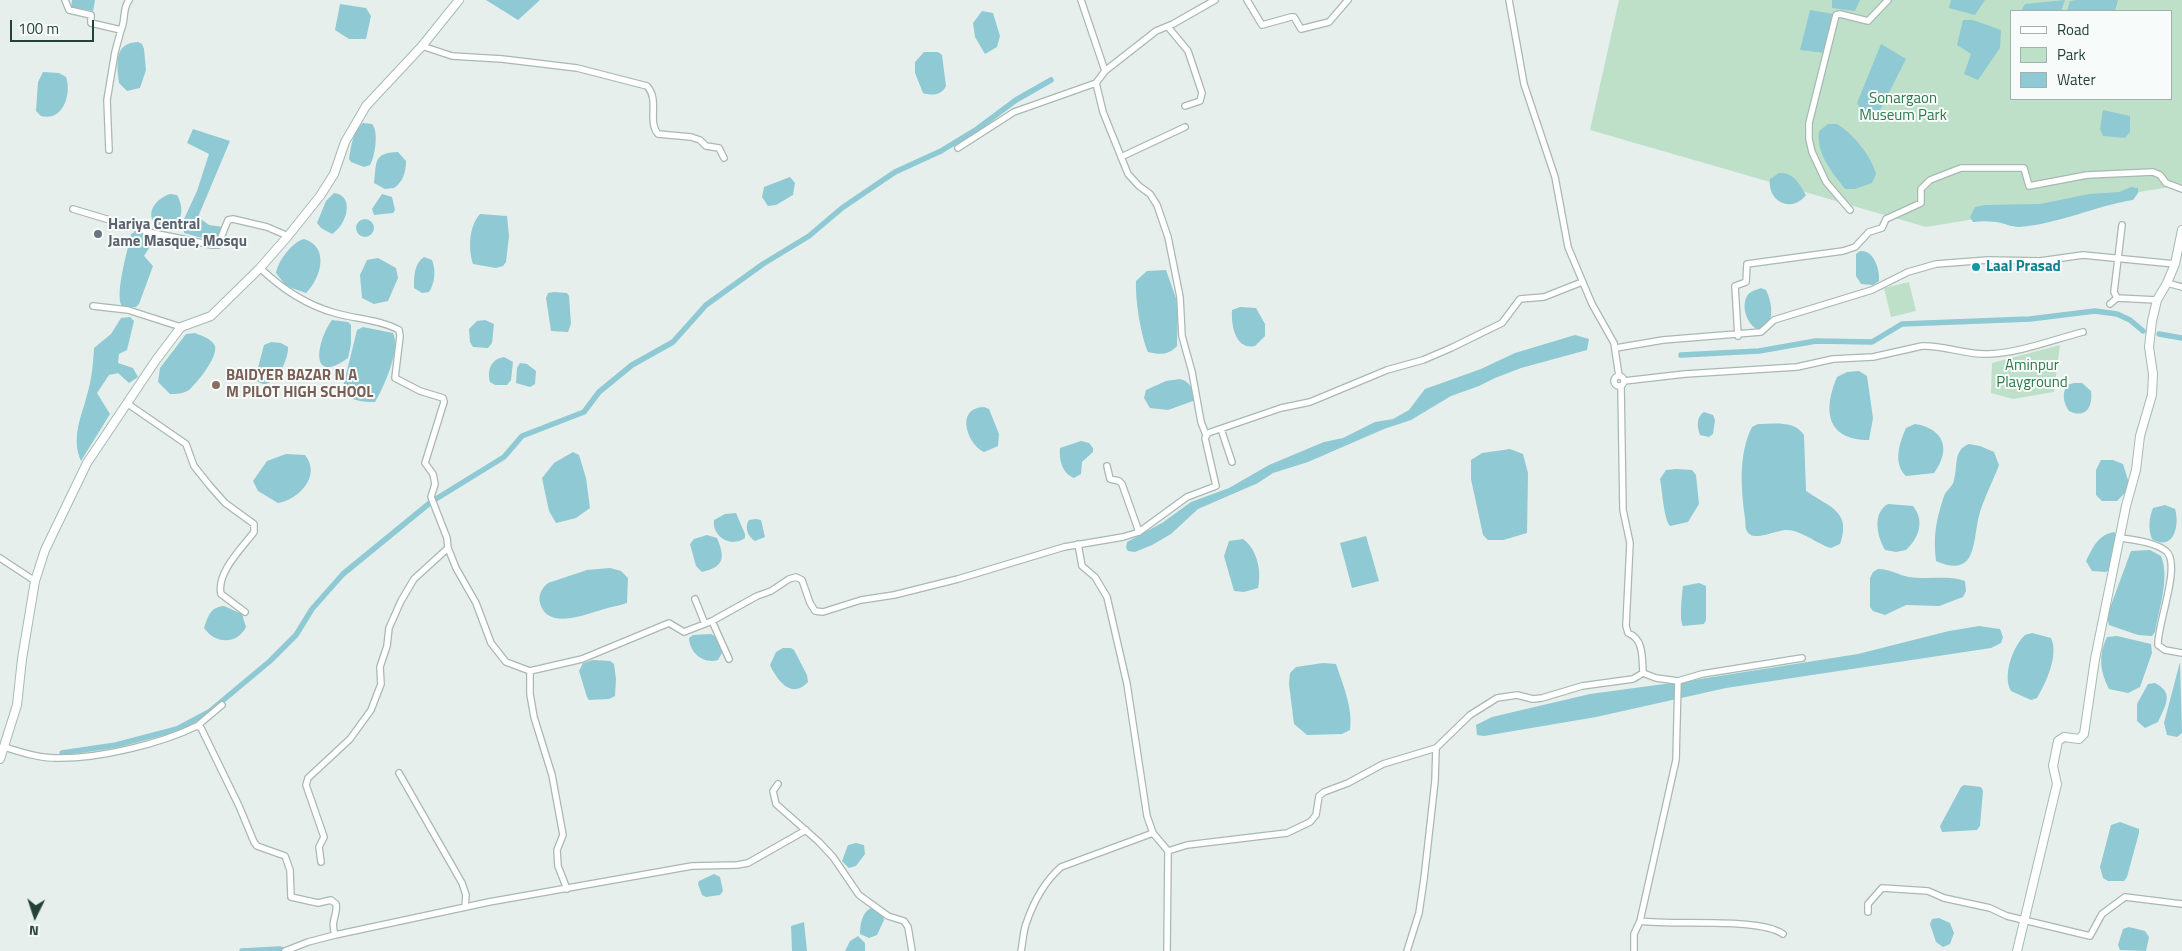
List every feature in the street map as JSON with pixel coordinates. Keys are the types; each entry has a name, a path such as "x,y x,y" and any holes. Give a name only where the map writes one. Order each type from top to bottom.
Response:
{"main road":[{"path":"0,758 17,705 22,659 35,581 45,550 87,463 156,360 181,327 211,316 260,268 288,236 320,196 334,174 345,142 366,106 422,46 459,0"},
{"path":"2017,951 2056,784 2053,766 2058,741 2064,737 2079,739 2084,734 2096,658 2126,506 2136,470 2140,436 2152,395 2153,374 2148,347 2152,321 2157,300 2167,284 2175,264 2182,230"}],"street":[{"path":"65,0 69,10 90,16 91,23 121,30"},
{"path":"109,150 108,100 115,52 124,24 125,7 129,0"},
{"path":"1081,0 1105,72"},
{"path":"958,148 1014,112 1096,83 1105,72 1141,41 1215,0"},
{"path":"1247,0 1262,26 1294,17 1301,29 1329,22 1348,0"},
{"path":"1509,0 1524,84 1555,177 1568,247 1582,282 1616,348 1619,376 1614,381 1622,383 1684,374 1797,366 1833,359 1873,357 1922,346 1969,354 1990,354 2015,350 2083,332"},
{"path":"1850,210 1826,182 1820,170 1812,152 1808,123 1836,15 1840,14 1868,21 1888,0"},
{"path":"1168,26 1188,51 1202,93 1200,101 1185,106"},
{"path":"422,46 452,56 502,59 577,68 647,86 653,94 654,128 658,134 700,140 706,146 719,148 724,158"},
{"path":"260,268 279,286 303,301 334,313 399,330 395,378 420,391 443,398 425,463 425,467 433,474 435,484 431,497 456,568 476,603 491,643 506,662 530,671 582,659 669,623 684,632 712,621 796,577 802,580 810,603 815,611 823,612 868,599 894,595 958,579 1043,552 1123,537 1138,532 1167,514 1188,497 1216,486 1192,372 1182,336 1180,297 1168,237 1157,205 1150,194 1128,174 1103,112 1096,83"},
{"path":"1122,157 1185,127"},
{"path":"1738,336 1735,286 1746,282 1747,264 1855,247 1869,232 1882,228 1886,219 1922,203 1924,184 1961,168 2024,168 2028,186 2087,175 2153,172 2160,175 2166,183 2182,189"},
{"path":"73,209 154,233 212,245 218,245 228,220 233,218 267,227 288,236"},
{"path":"2117,298 2114,292 2122,225"},
{"path":"1616,348 1663,340 1738,336 1761,332 1774,320 1872,290 1908,272 1936,264 1988,260 2040,261 2083,255 2175,264"},
{"path":"1206,435 1282,408 1318,399 1387,370 1423,360 1502,323 1520,299 1544,297 1582,282"},
{"path":"2167,284 2182,287"},
{"path":"2110,304 2117,298 2157,300"},
{"path":"94,306 128,310 181,327"},
{"path":"1622,383 1623,510 1630,543 1626,626 1628,633 1634,635 1639,643 1643,672"},
{"path":"128,404 186,444 194,466 210,486 225,503 254,524 254,532 225,573 219,587 221,594 245,612"},
{"path":"1221,429 1232,462"},
{"path":"1107,466 1110,479 1119,481 1122,484 1138,532"},
{"path":"2121,538 2165,550 2171,556 2173,568 2158,645 2165,650 2182,652"},
{"path":"1078,544 1082,566 1095,577 1107,597 1127,684 1147,816 1153,833 1168,851 1168,951"},
{"path":"321,862 319,847 324,837 306,785 308,778 350,739 370,710 381,684 380,666 387,646 389,628 401,601 414,579 448,548"},
{"path":"0,558 35,581"},
{"path":"695,599 705,624"},
{"path":"712,621 728,659"},
{"path":"1643,672 1656,678 1678,681 1702,674 1802,658"},
{"path":"530,671 530,694 534,717 552,775 562,834 557,850 558,866 567,889"},
{"path":"1168,851 1187,845 1287,833 1310,822 1316,815 1319,796 1324,792 1383,764 1436,748 1470,715 1497,698 1517,695 1533,700 1582,686 1633,678 1643,672"},
{"path":"1634,951 1634,934 1640,921 1676,760 1678,681"},
{"path":"4,747 55,758 75,757 168,739 197,726 222,705"},
{"path":"197,726 201,728 212,749 254,842 257,846 285,856 290,870 291,897 318,903 331,900 336,904 332,926 335,935"},
{"path":"1408,951 1419,913 1424,879 1435,781 1436,748"},
{"path":"399,773 462,883 466,895 465,907"},
{"path":"778,784 773,791 776,804 806,830 832,857 859,895 888,916 904,921 908,927 912,951"},
{"path":"284,951 298,945 335,935 465,907 692,866 742,864 806,830"},
{"path":"1021,951 1025,925 1039,894 1050,877 1061,867 1153,833"},
{"path":"1868,912 1868,904 1876,892 1887,887 1928,891 1944,898 1990,908 2007,916 2090,936 2102,914 2125,897 2182,904"},
{"path":"1640,921 1668,924 1733,923 1773,929 1783,934"}],"green space":[{"name":"Sonargaon Museum Park","path":"1619,0 2182,0 2182,185 1926,227 1590,130"},
{"path":"1909,282 1916,311 1891,317 1884,288"},
{"name":"Aminpur Playground","path":"2060,345 2054,392 2013,399 1991,393 1992,363"}],"water":[{"path":"72,0 95,0 93,11 71,7"},
{"path":"486,0 540,0 518,20"},
{"path":"1832,0 1860,0 1855,11 1832,8"},
{"path":"1951,0 1985,0 1975,15 1949,8"},
{"path":"2065,0 2061,10 2022,10 2025,4"},
{"path":"2118,0 2115,10 2067,10 2070,1"},
{"path":"340,4 366,8 371,16 366,39 349,39 335,30"},
{"path":"1810,10 1834,14 1825,53 1800,50"},
{"path":"982,11 993,13 1000,36 997,47 985,54 975,37 973,23"},
{"path":"1963,20 1973,20 2001,30 2000,48 1978,80 1964,74 1971,54 1957,45"},
{"path":"138,42 142,44 144,49 146,70 140,88 127,91 119,83 118,56 124,46"},
{"path":"1881,44 1906,59 1876,118 1861,109 1857,103"},
{"path":"924,52 938,52 942,55 946,86 936,94 923,93 915,73 915,62"},
{"path":"43,72 59,73 66,77 68,84 67,98 64,105 55,115 49,117 41,116 36,111 38,82"},
{"path":"2103,110 2130,116 2130,132 2125,138 2103,136 2100,129"},
{"path":"363,123 372,124 376,138 372,161 370,165 364,167 351,162 349,159 355,134"},
{"path":"1828,124 1837,124 1855,139 1866,152 1876,174 1872,183 1855,189 1845,189 1826,162 1820,147 1819,131"},
{"path":"193,129 230,141 198,217 209,225 223,227 216,242 184,233 184,219 197,191 209,154 187,143"},
{"path":"398,152 406,161 403,176 400,183 394,188 385,189 374,183 377,160 384,154"},
{"path":"1779,173 1792,176 1798,183 1806,195 1800,201 1794,204 1787,204 1776,199 1770,187 1770,179"},
{"path":"790,177 795,183 793,195 776,205 768,206 762,197 764,187"},
{"path":"2131,187 2138,188 2138,193 2133,200 2034,225 2019,227 1993,222 1973,222 1970,217 1975,207 1985,205 2040,204 2089,194 2119,192"},
{"path":"334,193 341,195 345,200 347,212 341,225 332,234 321,228 317,223 326,201"},
{"path":"170,194 177,195 181,211 176,227 168,230 155,224 151,215 157,202"},
{"path":"382,194 392,197 395,210 393,213 374,215 372,209"},
{"path":"480,214 507,216 509,236 506,262 503,266 496,268 473,264 470,238 476,219"},
{"path":"361,219 369,219 374,224 372,235 361,237 356,232 356,224"},
{"path":"135,232 154,236 155,239 144,256 153,266 139,304 136,307 124,308 121,303 120,285 131,234"},
{"path":"304,239 312,243 320,256 319,271 316,279 306,293 286,286 276,273 286,253 295,244"},
{"path":"1860,251 1869,254 1877,266 1879,281 1873,285 1861,284 1856,276 1856,254"},
{"path":"424,257 432,260 434,276 433,285 429,292 422,293 414,288 414,279 416,267"},
{"path":"378,258 396,268 398,278 388,301 374,304 362,298 360,275 367,260"},
{"path":"1166,270 1178,304 1177,346 1167,353 1156,354 1148,352 1143,337 1136,281 1147,271"},
{"path":"1761,288 1766,290 1768,295 1771,313 1768,324 1757,329 1753,327 1746,315 1745,300 1748,294"},
{"path":"548,293 567,293 569,296 571,324 568,332 551,331 546,298"},
{"path":"1240,307 1256,308 1265,324 1265,336 1255,346 1243,344 1236,335 1232,323 1232,310"},
{"path":"130,317 134,321 127,350 119,354 118,363 133,368 138,377 129,383 118,373 109,375 97,393 110,414 81,461 78,453 77,436 90,383 94,348 111,334 121,318"},
{"path":"332,320 348,322 351,325 351,344 348,358 335,366 327,367 321,364 319,357 323,338"},
{"path":"485,320 494,324 492,343 488,348 473,347 470,342 469,329 477,321"},
{"path":"363,327 393,333 395,340 390,368 375,402 353,399 342,391 357,330"},
{"path":"195,333 212,341 215,346 213,357 202,376 189,390 170,394 158,382 160,368 186,334"},
{"path":"1575,335 1589,339 1587,350 1521,368 1451,396 1411,420 1384,429 1308,462 1273,473 1258,483 1198,509 1171,534 1152,545 1135,552 1128,551 1126,548 1127,542 1162,523 1191,502 1229,488 1269,465 1324,442 1343,438 1375,422 1393,419 1409,410 1425,389 1481,369 1515,353"},
{"path":"271,342 281,343 288,347 288,353 278,375 267,384 261,383 255,379 264,345"},
{"path":"504,357 513,362 511,380 507,385 495,385 490,382 490,369 496,360"},
{"path":"520,363 527,364 536,371 535,384 530,387 516,383 517,368"},
{"path":"1859,371 1867,376 1873,418 1869,440 1855,439 1844,435 1836,429 1830,411 1830,401 1837,377 1847,372"},
{"path":"1180,379 1187,382 1191,387 1193,401 1168,410 1150,408 1144,398 1146,390 1166,381"},
{"path":"2082,383 2091,391 2091,402 2087,410 2080,414 2069,411 2064,401 2064,392 2067,385"},
{"path":"984,407 989,409 999,434 998,446 984,452 978,448 969,435 967,420 969,413"},
{"path":"1704,412 1713,415 1715,420 1713,434 1709,437 1700,435 1698,429 1698,419"},
{"path":"1758,424 1789,425 1800,430 1804,435 1806,491 1830,506 1841,517 1843,533 1840,544 1831,548 1791,530 1757,536 1747,532 1742,495 1744,449 1752,427"},
{"path":"1915,424 1933,431 1939,436 1942,442 1942,456 1934,473 1906,476 1898,459 1899,447 1906,428"},
{"path":"1081,441 1089,443 1093,448 1093,452 1082,462 1081,474 1074,478 1062,466 1060,448"},
{"path":"1969,444 1994,452 1999,465 1980,512 1971,553 1967,561 1960,565 1950,565 1936,561 1936,528 1944,496 1953,482 1958,454 1960,450"},
{"path":"1510,449 1523,454 1528,473 1527,533 1503,540 1488,540 1483,535 1471,479 1471,460 1482,453"},
{"path":"573,452 579,455 586,478 590,508 576,518 556,523 549,511 542,478 554,463"},
{"path":"286,454 305,455 310,463 311,471 309,479 300,492 286,501 278,503 258,491 253,481 267,461"},
{"path":"2101,460 2113,460 2123,464 2128,480 2128,490 2117,501 2102,501 2096,495 2096,470"},
{"path":"1666,470 1692,470 1696,475 1699,504 1688,522 1670,526 1665,511 1660,479"},
{"path":"1888,504 1913,506 1917,512 1919,529 1911,545 1906,550 1896,552 1885,550 1882,544 1877,525 1880,513"},
{"path":"2165,505 2175,509 2177,522 2174,535 2166,542 2160,542 2152,539 2150,520 2153,508"},
{"path":"736,513 745,538 734,542 719,536 714,526 714,520 725,514"},
{"path":"749,520 761,520 765,537 755,541 749,534 747,526"},
{"path":"2114,532 2120,537 2113,568 2106,572 2092,571 2086,561 2091,551 2100,539"},
{"path":"707,535 717,538 722,557 721,561 714,568 702,572 696,566 690,544 694,539"},
{"path":"1366,536 1379,581 1352,588 1340,543"},
{"path":"1243,539 1252,548 1259,568 1258,588 1244,592 1234,591 1224,556 1229,541"},
{"path":"2150,550 2161,556 2164,574 2161,604 2155,632 2152,636 2138,635 2109,625 2107,616 2131,551"},
{"path":"610,568 621,571 628,578 627,603 585,615 566,618 550,616 544,611 540,603 540,594 548,583 587,570"},
{"path":"1878,569 1909,577 1958,579 1965,581 1966,591 1963,597 1939,606 1906,605 1885,615 1873,611 1870,607 1870,578 1873,572"},
{"path":"1699,583 1706,586 1706,620 1704,624 1683,626 1681,613 1683,586"},
{"path":"224,606 242,614 246,627 237,637 226,640 214,637 204,628 208,616 213,610"},
{"path":"1979,626 2000,629 2003,637 2001,643 1991,648 1726,688 1596,717 1484,736 1477,735 1476,725 1492,717 1590,694 1694,680 1858,654 1949,631"},
{"path":"2032,633 2051,638 2053,652 2050,669 2044,685 2037,698 2031,700 2011,691 2008,670 2016,646 2025,635"},
{"path":"711,634 718,638 722,653 718,660 708,661 695,653 689,638 693,635"},
{"path":"2117,636 2151,644 2152,653 2140,687 2128,693 2109,689 2102,670 2102,650 2107,637"},
{"path":"783,648 794,650 807,675 808,682 802,687 796,689 785,686 776,677 770,665 776,652"},
{"path":"593,660 610,661 614,664 616,679 615,696 609,699 589,700 587,697 579,671 583,663"},
{"path":"2180,662 2182,733 2177,737 2167,735 2164,723"},
{"path":"1323,663 1336,664 1349,705 1350,730 1342,734 1307,735 1294,724 1289,684 1290,673 1296,667"},
{"path":"2155,683 2165,691 2167,700 2158,722 2145,728 2137,721 2137,704 2148,684"},
{"path":"1964,785 1981,787 1983,791 1980,826 1977,830 1942,832 1940,826 1961,787"},
{"path":"2120,822 2139,829 2139,833 2127,877 2124,881 2108,881 2103,878 2100,867 2111,825"},
{"path":"856,843 864,845 865,854 856,866 849,868 842,861 848,845"},
{"path":"714,874 720,877 723,891 720,895 706,897 702,895 698,884 699,881"},
{"path":"871,908 882,913 884,920 877,935 869,938 860,934 860,930 865,912"},
{"path":"1939,918 1950,923 1954,933 1950,944 1943,947 1936,942 1930,924 1932,919"},
{"path":"804,922 807,951 792,951 791,926"},
{"path":"2129,927 2145,931 2149,937 2146,951 2120,950 2118,945 2123,929"},
{"path":"858,936 865,943 865,951 845,951 850,941"}],"waterway":[{"path":"62,753 116,745 177,729 209,712 270,661 296,635 312,609 343,574 431,502 504,457 522,436 584,412 599,392 632,365 673,342 706,305 763,264 809,236 842,208 895,172 941,151 977,129 1016,100 1051,80"},
{"path":"1681,355 1759,351 1816,341 1872,342 1902,324 2030,319 2095,311 2117,314 2130,320 2143,331"},
{"path":"2159,334 2182,338"},
{"path":"242,951 280,949 285,951"}],"place":[{"name":"Hariya Central Jame Masque, Mosqu","path":"98,234"},
{"name":"Laal Prasad","path":"1976,267"},
{"name":"BAIDYER BAZAR N A M PILOT HIGH SCHOOL","path":"216,385"}]}
